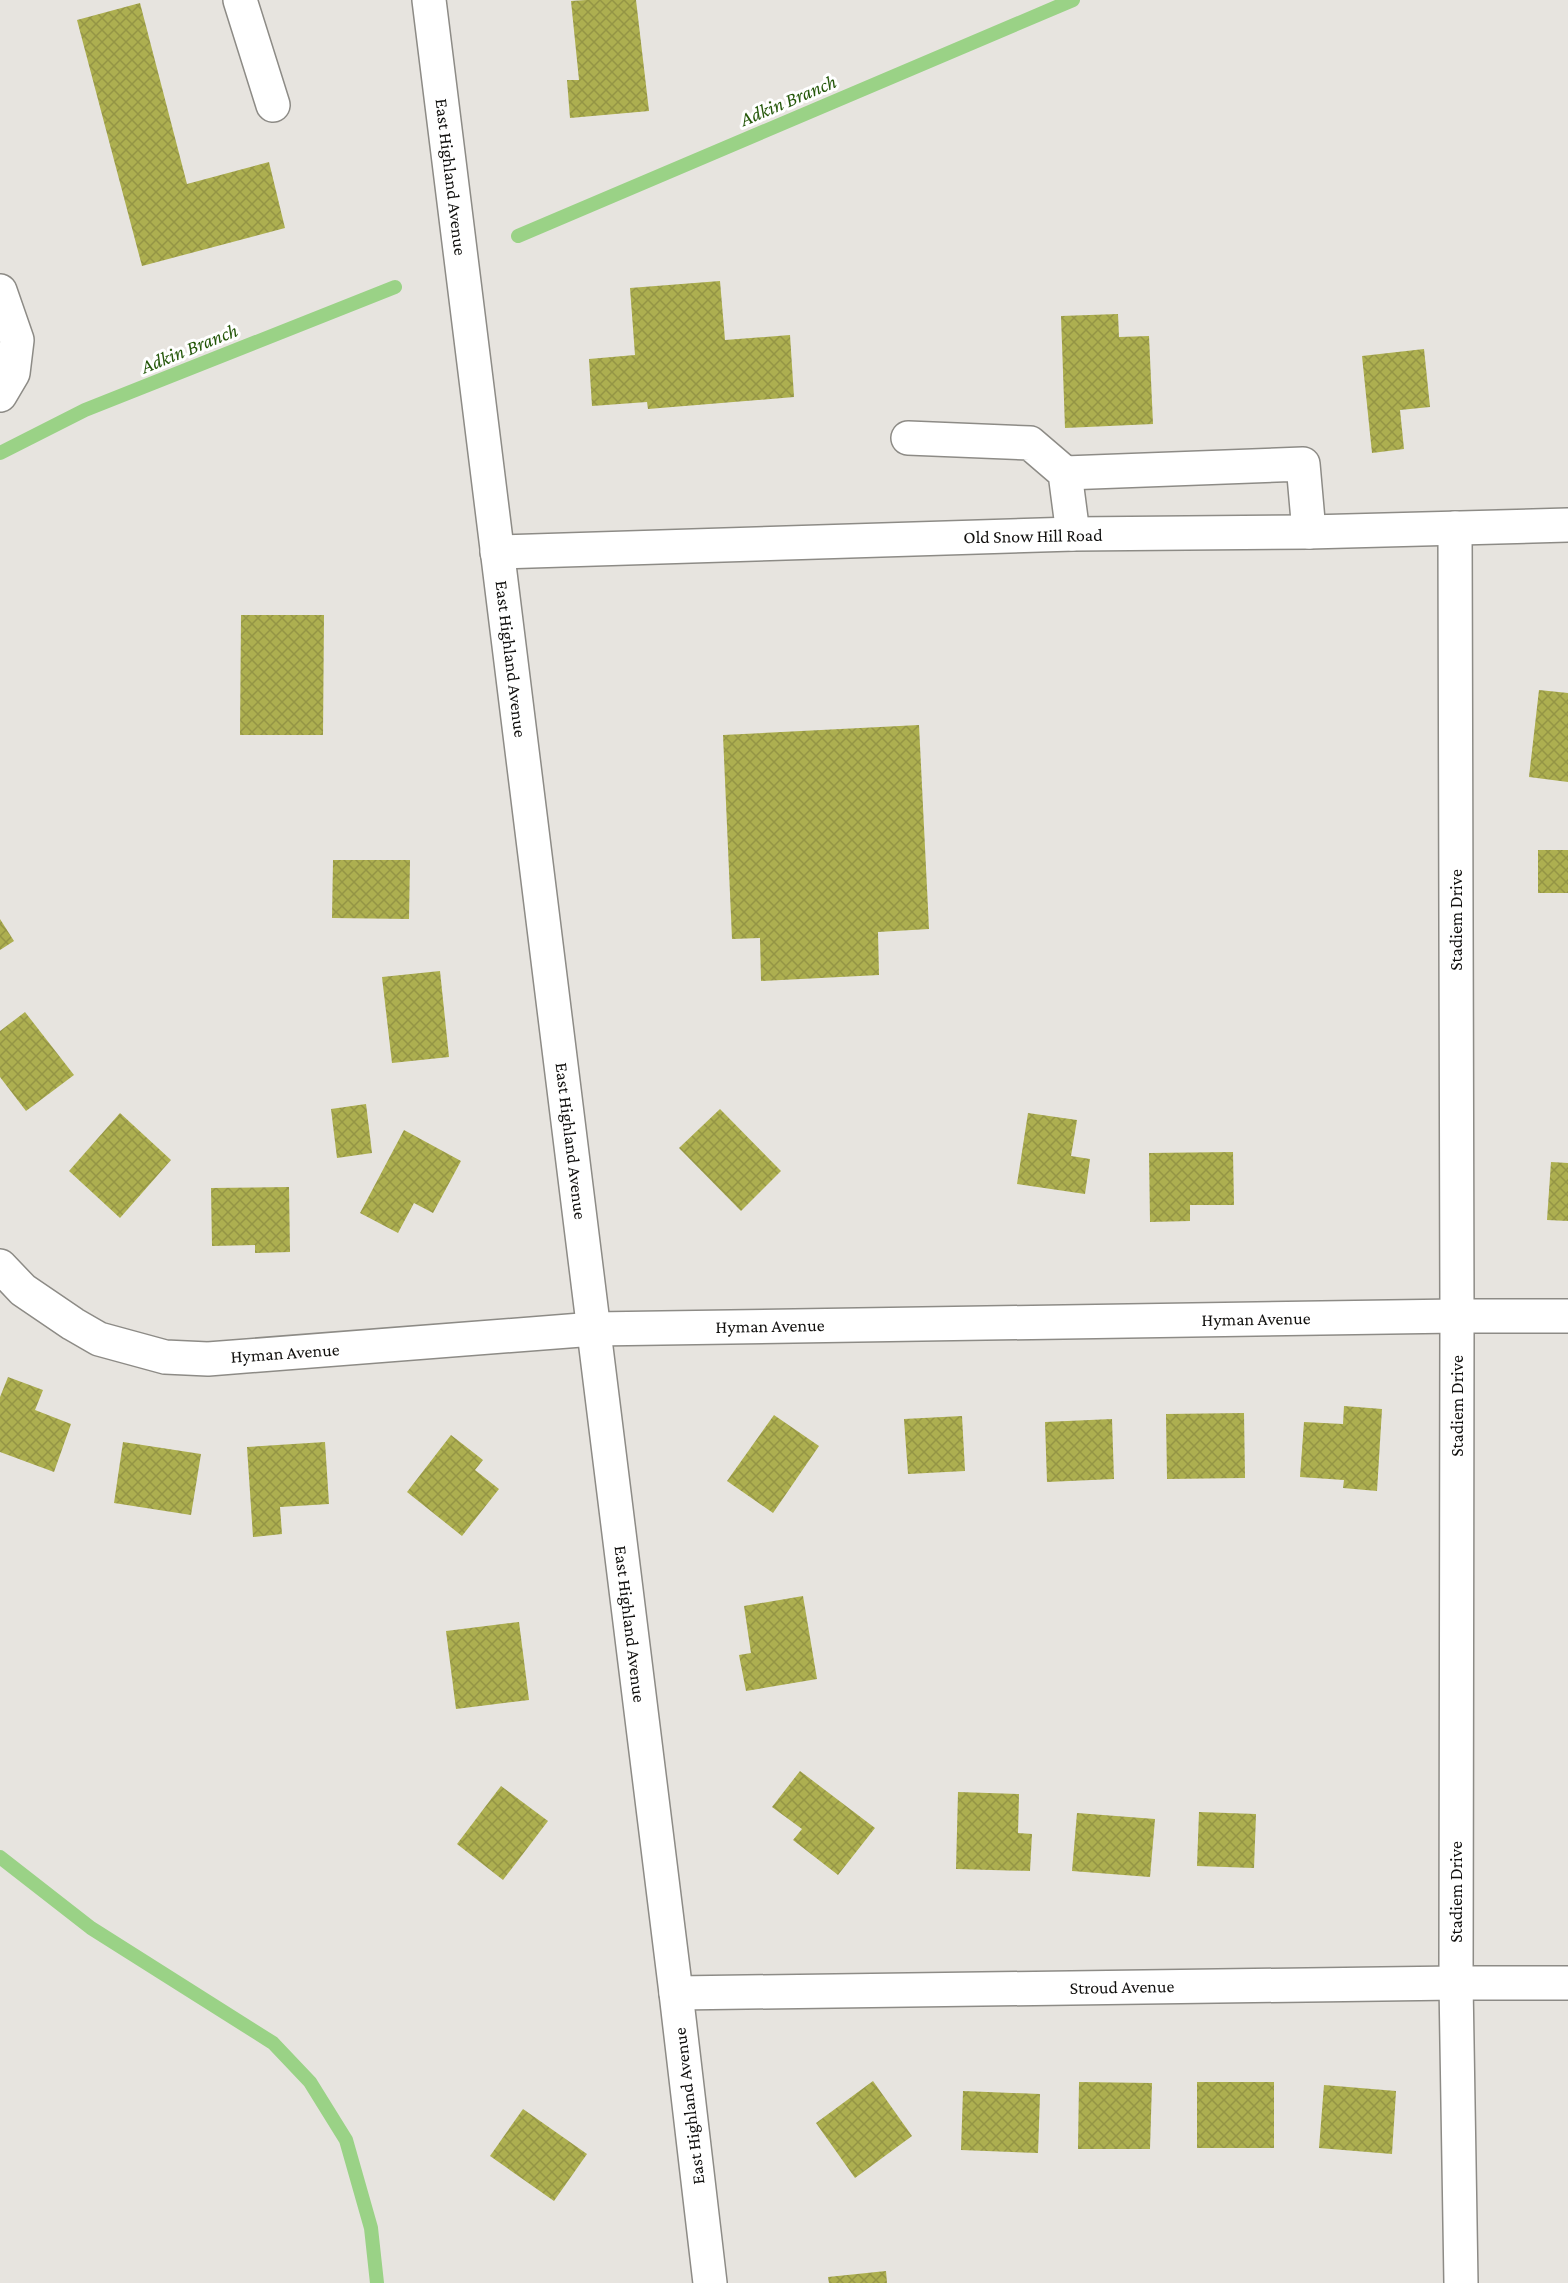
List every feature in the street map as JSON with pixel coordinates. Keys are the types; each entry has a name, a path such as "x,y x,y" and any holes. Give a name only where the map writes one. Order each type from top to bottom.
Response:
{"street":[{"path":"240,0 273,105"},
{"name":"East Highland Avenue","path":"429,0 710,2283"},
{"path":"0,291 17,340 13,373 0,395"},
{"path":"908,438 1030,443 1065,473 1073,534"},
{"path":"1065,473 1303,464 1309,532"},
{"name":"Old Snow Hill Road","path":"497,552 1073,534 1309,532 1568,525"},
{"name":"Stadiem Drive","path":"1455,528 1456,1983 1461,2283"},
{"name":"Hyman Avenue","path":"0,1266 23,1290 99,1339 165,1358 208,1359 594,1329 1568,1316"},
{"name":"Stroud Avenue","path":"676,1993 1568,1983"}],"building":[{"path":"636,0 649,111 570,118 567,80 579,80 571,1"},
{"path":"140,3 187,184 269,162 285,228 142,266 77,20"},
{"path":"720,281 725,340 790,335 794,397 648,409 647,402 592,406 589,359 635,355 630,288"},
{"path":"1118,314 1119,337 1149,336 1153,424 1065,428 1061,316"},
{"path":"1424,349 1430,407 1400,410 1404,449 1372,453 1362,356"},
{"path":"241,615 324,615 323,735 240,735"},
{"path":"1539,690 1568,693 1568,782 1529,777"},
{"path":"919,725 929,929 878,932 879,975 761,981 760,938 732,939 723,735"},
{"path":"1538,850 1568,850 1568,893 1538,893"},
{"path":"333,860 410,860 409,919 332,918"},
{"path":"0,919 14,941 0,950"},
{"path":"440,971 449,1057 392,1063 382,977"},
{"path":"25,1012 74,1075 26,1111 0,1077 0,1031"},
{"path":"366,1104 372,1153 337,1158 331,1109"},
{"path":"720,1109 781,1171 741,1211 679,1148"},
{"path":"120,1113 171,1160 120,1218 69,1171"},
{"path":"1028,1113 1077,1120 1071,1156 1090,1159 1085,1194 1017,1184"},
{"path":"404,1130 461,1161 433,1213 414,1203 398,1233 360,1213"},
{"path":"1233,1152 1234,1205 1190,1205 1190,1221 1150,1222 1149,1153"},
{"path":"1551,1162 1568,1163 1568,1221 1547,1220"},
{"path":"289,1187 290,1252 255,1253 255,1245 212,1246 211,1188"},
{"path":"8,1377 43,1390 35,1410 71,1424 54,1472 0,1452 0,1397"},
{"path":"1344,1406 1382,1409 1377,1491 1343,1488 1344,1480 1300,1477 1304,1422 1343,1424"},
{"path":"1244,1413 1245,1478 1167,1479 1166,1414"},
{"path":"774,1415 819,1446 773,1513 727,1481"},
{"path":"962,1416 965,1471 908,1474 904,1419"},
{"path":"1112,1419 1114,1479 1047,1482 1045,1422"},
{"path":"451,1435 483,1460 475,1470 499,1489 462,1536 407,1492"},
{"path":"123,1442 201,1454 191,1515 114,1503"},
{"path":"325,1442 329,1504 280,1507 282,1534 253,1537 247,1447"},
{"path":"803,1596 817,1679 746,1691 739,1655 751,1653 744,1606"},
{"path":"519,1622 529,1700 456,1709 446,1631"},
{"path":"800,1771 875,1828 838,1875 793,1840 802,1829 772,1807"},
{"path":"501,1786 548,1821 503,1880 457,1844"},
{"path":"958,1792 1019,1794 1018,1833 1032,1834 1030,1871 956,1869"},
{"path":"1199,1812 1256,1814 1254,1868 1197,1866"},
{"path":"1077,1813 1155,1819 1150,1877 1072,1871"},
{"path":"873,2081 912,2136 855,2178 816,2123"},
{"path":"1079,2082 1152,2083 1150,2149 1078,2149"},
{"path":"1197,2082 1274,2082 1274,2148 1197,2148"},
{"path":"1324,2085 1396,2091 1392,2154 1319,2148"},
{"path":"963,2091 1040,2094 1038,2153 961,2150"},
{"path":"523,2109 587,2154 554,2201 490,2156"},
{"path":"886,2271 887,2283 829,2283 828,2277"}],"waterway":[{"name":"Adkin Branch","path":"518,236 1073,0"},
{"name":"Adkin Branch","path":"0,453 85,410 395,287"},
{"path":"0,1857 91,1928 273,2043 310,2082 346,2140 371,2228 377,2283"}]}
